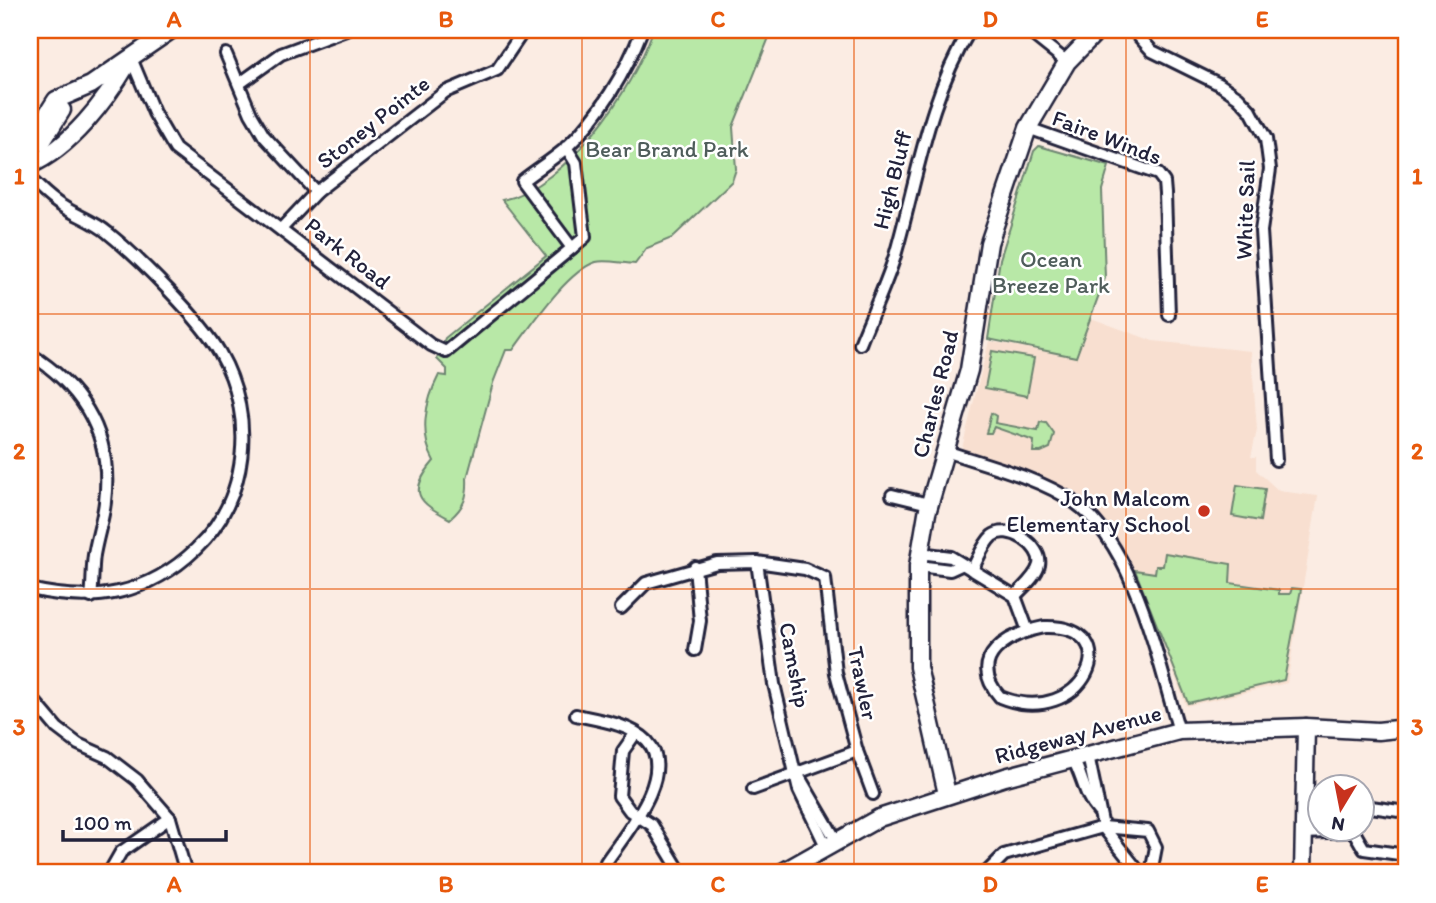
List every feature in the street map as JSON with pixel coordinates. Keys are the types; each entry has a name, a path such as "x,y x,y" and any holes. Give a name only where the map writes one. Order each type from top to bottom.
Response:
{"street":[{"path":"30,165 93,114 148,36 171,30"},
{"path":"239,84 281,54 346,30"},
{"name":"Stoney Pointe","path":"282,228 316,192 445,92 497,70 524,30"},
{"path":"572,247 522,181 566,147 624,72 642,30"},
{"name":"High Bluff","path":"860,344 893,260 930,118 955,55 970,30"},
{"path":"1027,30 1067,61"},
{"name":"Charles Road","path":"947,794 918,667 919,559 930,502 951,453 989,243 1028,128 1067,61 1098,30"},
{"name":"White Sail","path":"1133,30 1152,51 1219,84 1238,97 1251,111 1266,139 1270,169 1261,231 1276,460"},
{"path":"226,54 264,136 316,192"},
{"path":"30,158 60,111 60,96 90,85 131,58"},
{"name":"Park Road","path":"131,58 154,113 175,149 282,228 431,345 446,352 585,237 576,163 566,147"},
{"path":"30,141 60,111 96,93 113,71"},
{"path":"60,111 74,132"},
{"name":"Faire Winds","path":"1028,128 1158,174 1164,182 1165,194 1169,315"},
{"path":"30,178 62,206 106,231 169,293 218,350 228,369 240,411 241,460 229,506 210,536 156,580 126,593 91,597 54,595 30,589"},
{"path":"30,354 57,371 73,387 95,424 102,447 105,502 94,557 91,597"},
{"path":"951,453 1049,489 1073,502 1098,523 1129,579 1144,617 1161,661 1179,731"},
{"path":"894,493 930,502"},
{"path":"972,569 992,536 1001,531 1010,531 1035,549 1040,558 1038,569 1015,596"},
{"path":"919,559 950,570 961,565 972,569 1015,596 1028,631"},
{"path":"621,608 646,583 695,567 757,562"},
{"name":"Trawler","path":"757,562 806,569 825,578 836,673 857,751 873,794"},
{"name":"Camship","path":"757,562 774,684 798,775 831,843"},
{"path":"695,567 700,621 695,650"},
{"path":"1060,626 1076,632 1087,643 1091,657 1089,673 1072,692 1027,704 1000,697 994,690 989,667 996,646 1008,638 1028,631 1060,626"},
{"path":"30,696 57,728 78,744 107,757 137,780 170,818 186,873"},
{"path":"576,715 611,723 635,734 651,748 654,766 650,796 606,862 606,873"},
{"path":"1306,727 1308,774"},
{"name":"Ridgeway Avenue","path":"781,873 879,818 947,794 1179,731 1306,727 1378,731 1406,728"},
{"path":"635,734 623,751 618,789 623,803 659,835 681,873"},
{"path":"754,789 857,751"},
{"path":"1081,757 1103,827 1140,873"},
{"path":"1376,808 1406,812"},
{"path":"109,873 121,852 170,818"},
{"path":"986,873 1004,855 1103,827 1148,831 1156,847 1151,873"},
{"path":"1303,873 1307,844"},
{"path":"1361,844 1364,849 1406,855"}],"shaded area":[{"name":"John Malcom Elementary School","path":"1091,318 1153,341 1251,351 1257,430 1251,457 1256,457 1256,470 1279,491 1318,496 1287,683 1186,706 1143,589 1099,518 1075,496 961,452 989,341 1076,357"}],"green space":[{"name":"Bear Brand Park","path":"653,30 772,30 733,127 736,169 732,181 672,238 647,248 635,264 600,261 585,267 550,300 513,350 506,350 493,383 467,478 464,501 450,519 424,502 419,489 434,461 426,440 427,407 439,375 447,376 447,369 437,359 445,338 546,256 502,200 526,191 550,176 573,156 614,106 630,80"},
{"name":"Ocean Breeze Park","path":"1039,146 1109,166 1102,190 1105,278 1076,357 988,339 1000,259 1034,151"},
{"path":"992,351 1034,358 1027,396 985,388"},
{"path":"991,413 996,416 995,423 1038,431 1040,422 1046,423 1054,434 1050,448 1033,452 1034,441 994,427 991,433 986,433"},
{"path":"1237,485 1265,489 1260,521 1232,516"},
{"path":"1165,553 1231,564 1230,583 1279,590 1279,594 1290,594 1292,588 1301,589 1284,680 1188,703 1135,570 1155,573 1156,566 1163,566"}],"place":[{"name":"John Malcom Elementary School","path":"1204,511"}]}
